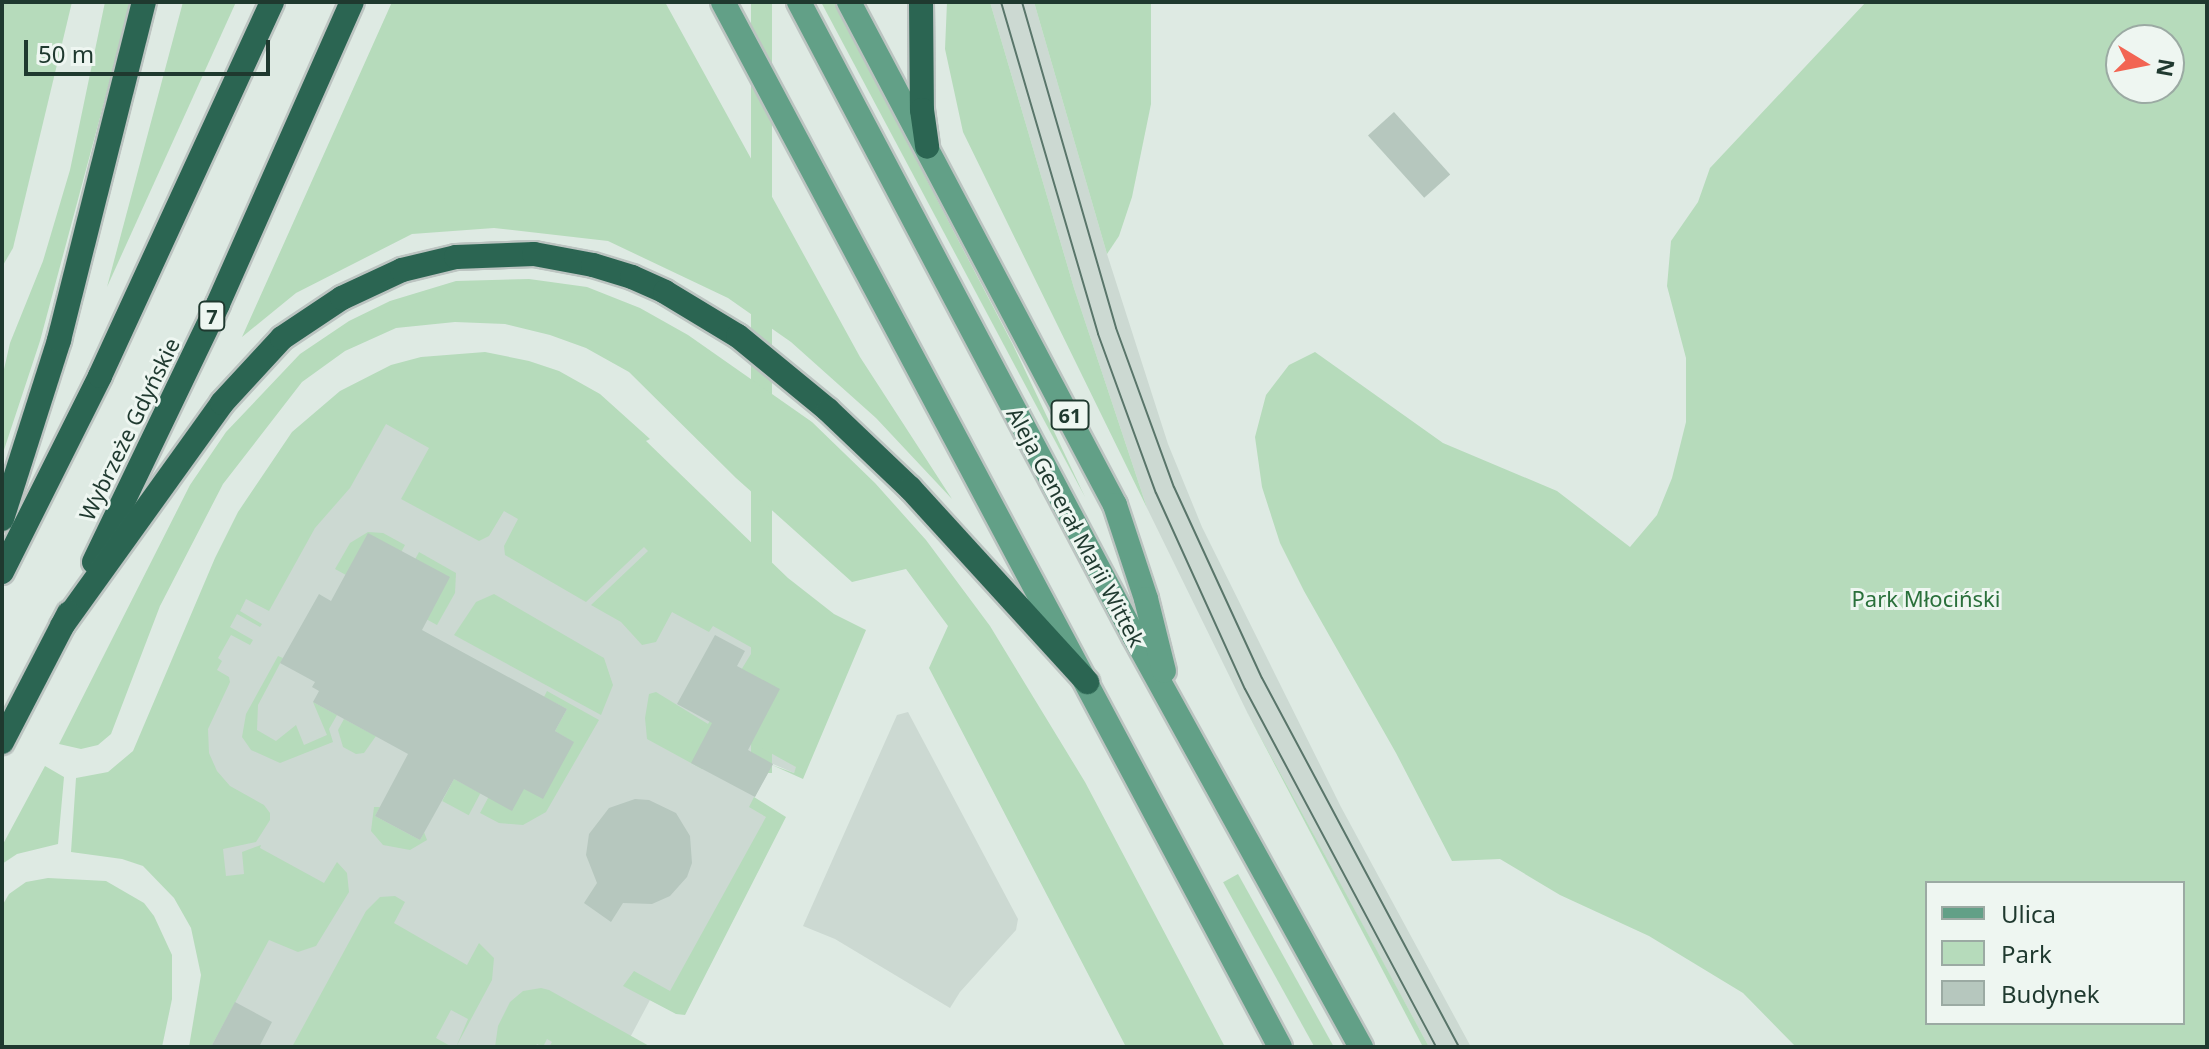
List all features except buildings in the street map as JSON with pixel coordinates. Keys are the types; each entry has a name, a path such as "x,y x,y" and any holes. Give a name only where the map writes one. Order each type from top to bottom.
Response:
{"highway":[{"path":"2,519 59,340 144,2"},
{"path":"2,572 127,319 272,2"},
{"name":"Wybrzeże Gdyńskie","path":"2,742 62,626 218,304 352,2"},
{"path":"921,2 922,110 927,147"},
{"path":"62,626 222,403 282,338 342,298 402,270 456,257 534,254 580,262 632,277 665,292 738,336 828,410 910,488 1087,682"}],"main road":[{"path":"723,2 1280,1047"},
{"name":"Aleja Generał Marii Wittek","path":"799,2 1171,700 1361,1047"},
{"name":"61","path":"849,2 1115,505 1146,599 1171,700"}],"shaded area":[{"path":"990,2 1034,2 1107,254 1168,444 1202,527 1341,807 1471,1047 1429,1047 1247,712 1147,508 1074,288"},
{"path":"420,394 618,511 835,682 794,773 773,764 754,798 777,812 672,1011 650,1000 625,1047 192,1047 209,949 168,860 210,657 345,409"},
{"path":"908,712 1018,919 1016,930 960,992 950,1008 835,939 803,926 897,715"}],"green space":[{"path":"2,2 72,2 13,248 2,267"},
{"path":"105,2 131,2 40,341 2,456 2,378 10,343 43,261 70,170"},
{"path":"183,2 236,2 107,287"},
{"path":"392,2 665,2 860,357 952,499 876,418 791,342 728,298 608,241 494,228 412,234 296,293 242,337"},
{"path":"751,2 772,2 772,773 751,773"},
{"path":"821,2 834,2 1013,345 1085,497"},
{"path":"947,2 990,2 1074,288 1147,508 963,132 945,49"},
{"path":"1034,2 1151,2 1151,104 1132,197 1119,236 1107,254"},
{"name":"Park Młociński","path":"1866,2 2207,2 2207,1047 1796,1047 1743,993 1649,936 1560,895 1500,859 1452,861 1280,543 1262,487 1255,437 1266,395 1289,365 1315,352 1443,443 1557,491 1630,547 1657,515 1672,478 1686,422 1686,358 1667,286 1671,241 1698,202 1710,168"},
{"path":"529,279 587,287 640,308 688,335 812,422 875,483 926,540 990,626 1085,782 1225,1047 1126,1047 929,668 948,626 906,569 852,582 736,478 629,372 586,348 550,335 505,324 455,322 396,328 345,351 302,382 223,484 160,606 111,734 98,745 81,749 59,744 190,485 226,432 300,354 349,321 390,301 456,281"},
{"path":"485,352 559,371 600,394 650,439 646,441 788,578 834,614 866,630 803,779 772,765 794,773 796,767 725,728 702,769 647,739 645,718 649,694 656,692 708,724 754,649 713,626 709,632 672,612 656,642 642,645 621,622 591,605 648,551 644,547 586,602 505,555 504,546 518,519 504,511 489,536 479,541 401,499 429,448 386,424 350,488 315,528 269,611 246,599 240,611 262,624 260,627 237,614 230,627 253,640 250,645 231,635 218,658 222,661 217,670 229,677 230,682 208,729 209,753 217,771 230,786 264,805 270,813 270,820 256,842 223,849 226,876 244,874 242,852 261,845 260,848 324,883 337,862 347,873 349,892 316,946 298,952 269,940 211,1047 189,1047 201,975 191,928 174,898 143,866 122,859 71,852 76,778 108,772 133,751 215,558 238,512 292,432 340,391 391,365 421,357"},
{"path":"368,532 383,533 405,545 379,593 335,569 350,543"},
{"path":"419,552 456,573 455,593 437,625 393,601"},
{"path":"494,594 604,658 613,685 601,715 454,635 476,602"},
{"path":"278,656 283,658 258,705 257,730 276,741 296,725 304,745 327,735 313,702 337,715 329,729 333,742 280,763 251,750 242,737 246,714"},
{"path":"547,691 599,720 546,812 523,825 499,823 480,813 488,798 524,788 573,742 555,731 567,709 544,697"},
{"path":"1247,712 1375,947 1429,1047 1423,1047"},
{"path":"344,719 376,736 364,753 356,754 343,747 338,730"},
{"path":"45,766 64,777 58,844 17,854 2,864 2,846"},
{"path":"454,779 480,793 469,815 442,801"},
{"path":"754,797 786,817 685,1015 676,1014 623,986 634,971 670,991 766,817 749,807"},
{"path":"374,807 380,807 375,816 420,840 424,832 427,840 410,850 383,845 371,831"},
{"path":"1238,874 1334,1046 1314,1047 1223,882"},
{"path":"48,878 106,881 144,903 154,916 172,955 172,999 162,1047 2,1047 2,906 9,894 26,882"},
{"path":"395,896 405,902 394,923 467,965 479,943 494,958 492,980 456,1047 468,1019 451,1010 436,1038 452,1047 292,1047 366,911 380,897"},
{"path":"541,988 651,1047 549,1047 552,1042 547,1039 543,1047 537,1044 535,1047 495,1047 498,1026 510,1002 523,991"}],"tram line":[{"path":"1001,2 1098,334 1156,493 1245,689 1436,1047"},
{"path":"1022,2 1116,328 1174,487 1262,678 1459,1047"}]}
